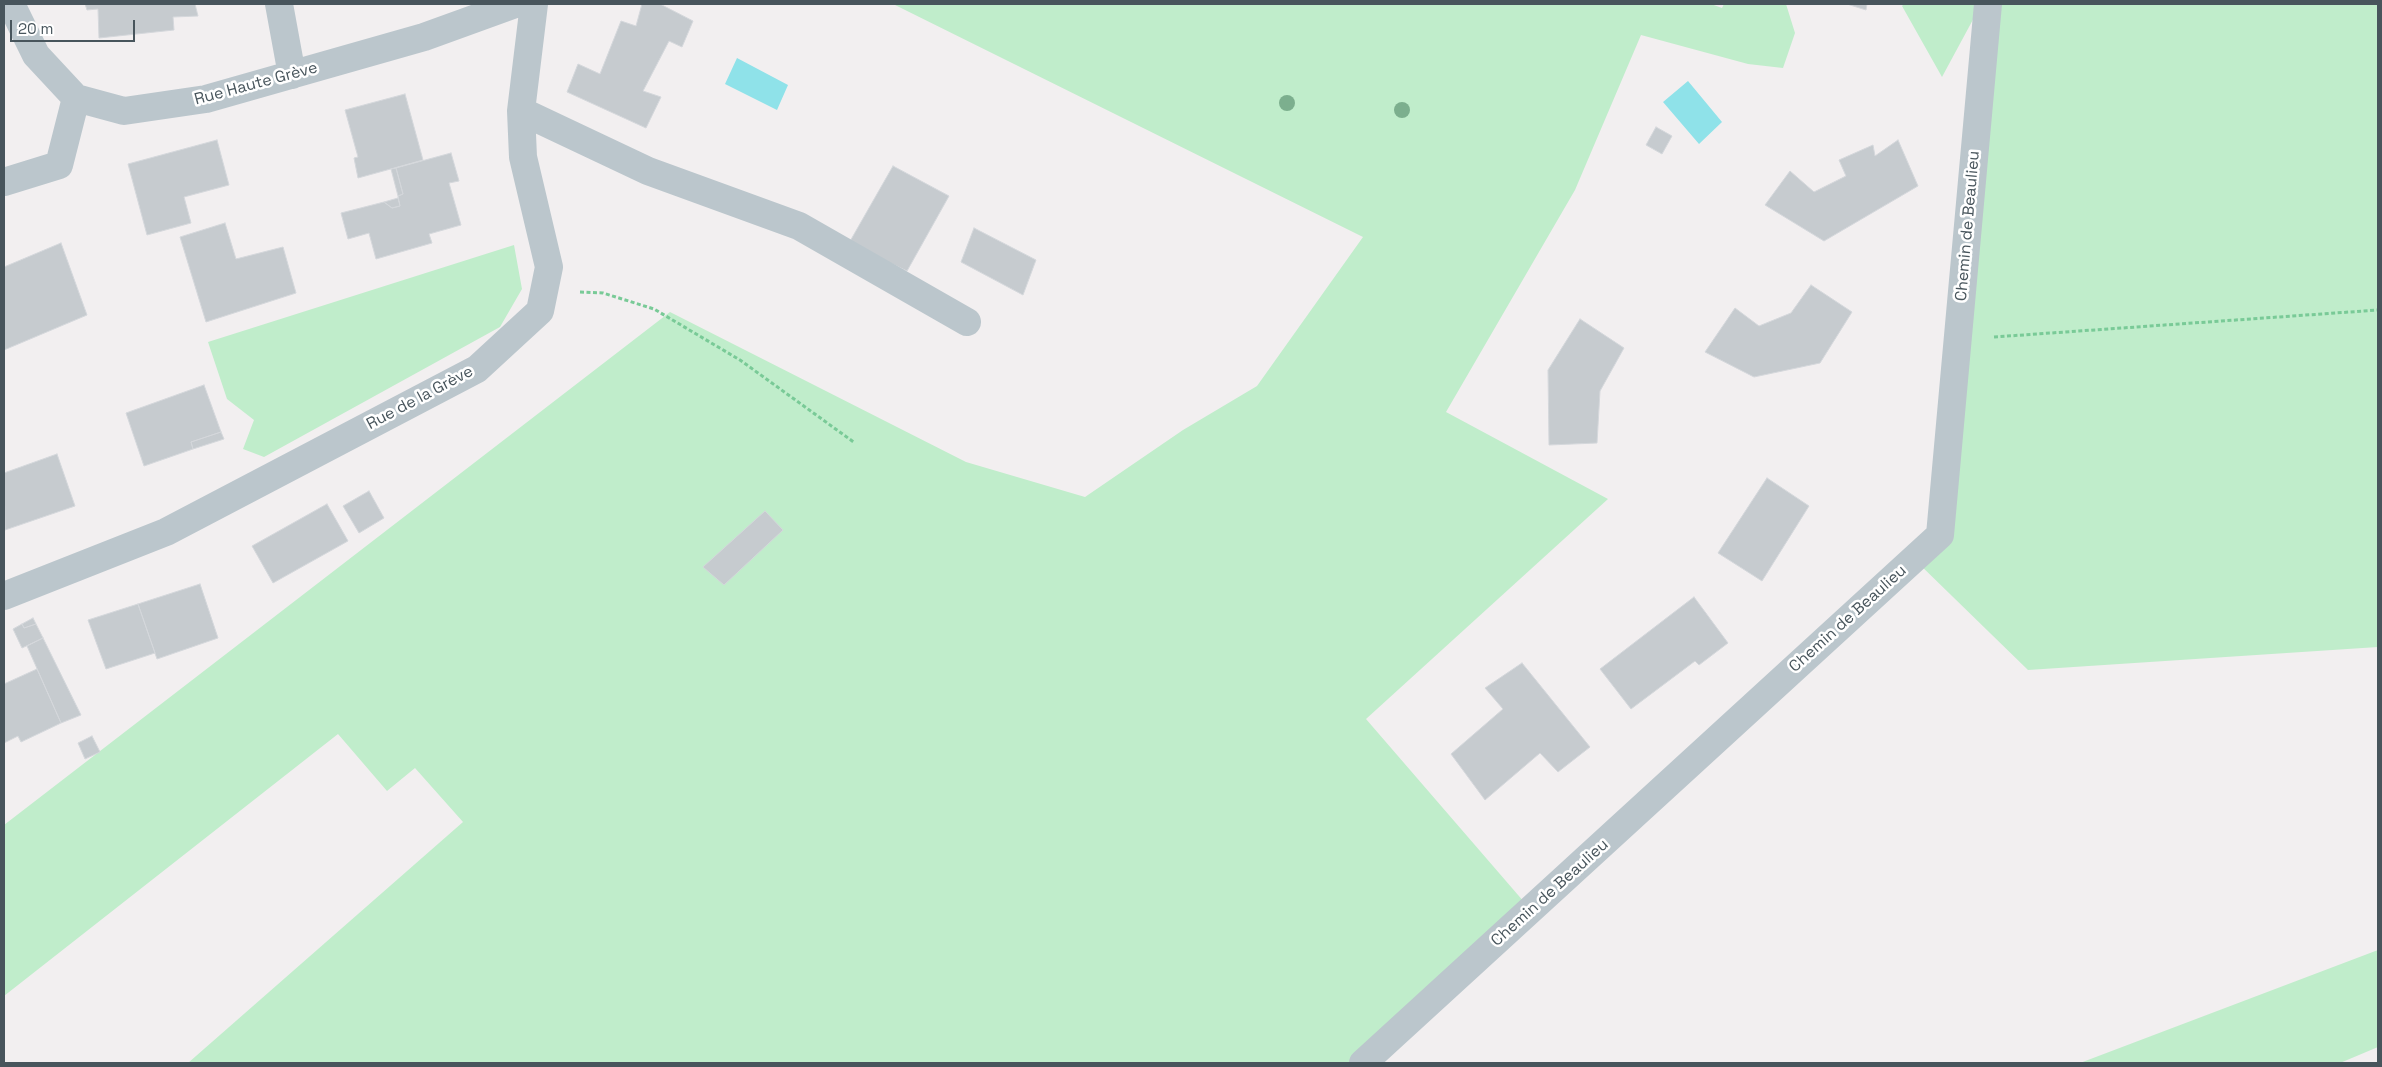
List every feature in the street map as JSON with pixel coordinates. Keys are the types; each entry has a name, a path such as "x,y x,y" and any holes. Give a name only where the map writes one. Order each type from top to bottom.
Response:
{"street":[{"path":"4,182 59,164 76,98 36,55 11,4"},
{"path":"279,4 292,75"},
{"name":"Rue Haute Grève","path":"76,98 124,111 206,100 424,37 515,4"},
{"name":"Rue de la Grève","path":"4,596 166,532 476,369 540,311 549,267 523,157 521,111 534,4"},
{"name":"Chemin de Beaulieu","path":"1363,1063 1940,535 1988,4"},
{"path":"521,111 648,170 799,226 966,322"}],"path":[{"path":"544,292 603,293 654,309 740,360 855,443"},
{"path":"1958,339 2378,310"}],"green space":[{"path":"893,4 1711,4 1722,8 1724,4 1786,4 1795,33 1783,68 1748,64 1641,35 1575,190 1446,412 1608,499 1366,719 1531,910 1363,1063 188,1063 463,822 415,768 387,791 338,734 4,996 4,825 670,312 966,462 1085,497 1183,430 1257,386 1363,237"},
{"path":"1904,4 1975,4 1976,14 1942,77 1902,6"},
{"path":"1988,4 2378,4 2378,647 2028,670 1914,559 1940,535"},
{"path":"514,245 522,289 500,327 264,457 243,449 254,420 227,399 208,342"},
{"path":"2378,950 2378,1047 2340,1063 2080,1063"}],"water":[{"path":"737,58 788,85 777,110 725,84"},
{"path":"1688,81 1722,122 1699,144 1663,102"}],"building":[{"path":"85,4 195,4 198,16 173,17 174,30 99,38 98,9 87,10"},
{"path":"642,4 660,4 693,21 682,47 669,41 643,91 661,97 646,128 567,92 578,64 600,74 621,21 636,26"},
{"path":"1847,4 1867,4 1866,10"},
{"path":"405,94 423,160 358,178 354,158 358,157 345,110"},
{"path":"1656,127 1672,136 1662,154 1646,145"},
{"path":"217,140 229,185 184,197 191,223 147,235 128,164"},
{"path":"1898,140 1918,186 1824,241 1765,205 1790,171 1814,192 1846,176 1839,160 1873,145 1875,156"},
{"path":"451,153 459,181 449,183 461,225 429,234 432,243 376,259 369,233 348,239 341,213 384,202 392,208 400,206 398,196 403,194 396,168"},
{"path":"893,166 949,196 907,271 849,243"},
{"path":"396,168 403,194 398,196 391,169"},
{"path":"398,198 400,206 392,208 384,202"},
{"path":"225,223 236,259 283,247 296,293 206,322 180,237"},
{"path":"974,228 1036,260 1023,295 961,262"},
{"path":"61,243 87,315 4,350 4,267"},
{"path":"1811,285 1852,312 1820,363 1754,377 1705,352 1735,308 1759,326 1791,313"},
{"path":"1580,319 1624,348 1600,391 1597,443 1549,445 1548,370"},
{"path":"204,385 221,432 191,442 193,449 144,466 126,413"},
{"path":"221,432 224,439 193,449 191,442"},
{"path":"57,454 75,506 5,530 4,473"},
{"path":"1767,478 1809,506 1762,581 1718,553"},
{"path":"369,491 384,518 359,533 343,506"},
{"path":"327,504 348,541 273,583 252,546"},
{"path":"765,511 783,530 724,585 703,567"},
{"path":"200,584 218,638 157,659 138,604"},
{"path":"1694,597 1728,643 1699,665 1695,661 1631,709 1600,669"},
{"path":"138,604 155,653 106,669 88,620"},
{"path":"33,618 36,624 24,628 22,624"},
{"path":"22,624 24,628 36,624 43,638 22,648 13,629"},
{"path":"43,638 81,715 61,723 27,646"},
{"path":"1522,663 1590,747 1558,772 1540,753 1485,800 1451,754 1503,709 1485,688"},
{"path":"37,669 61,723 21,742 18,736 4,743 4,684"},
{"path":"92,736 100,752 85,759 78,743"}]}
